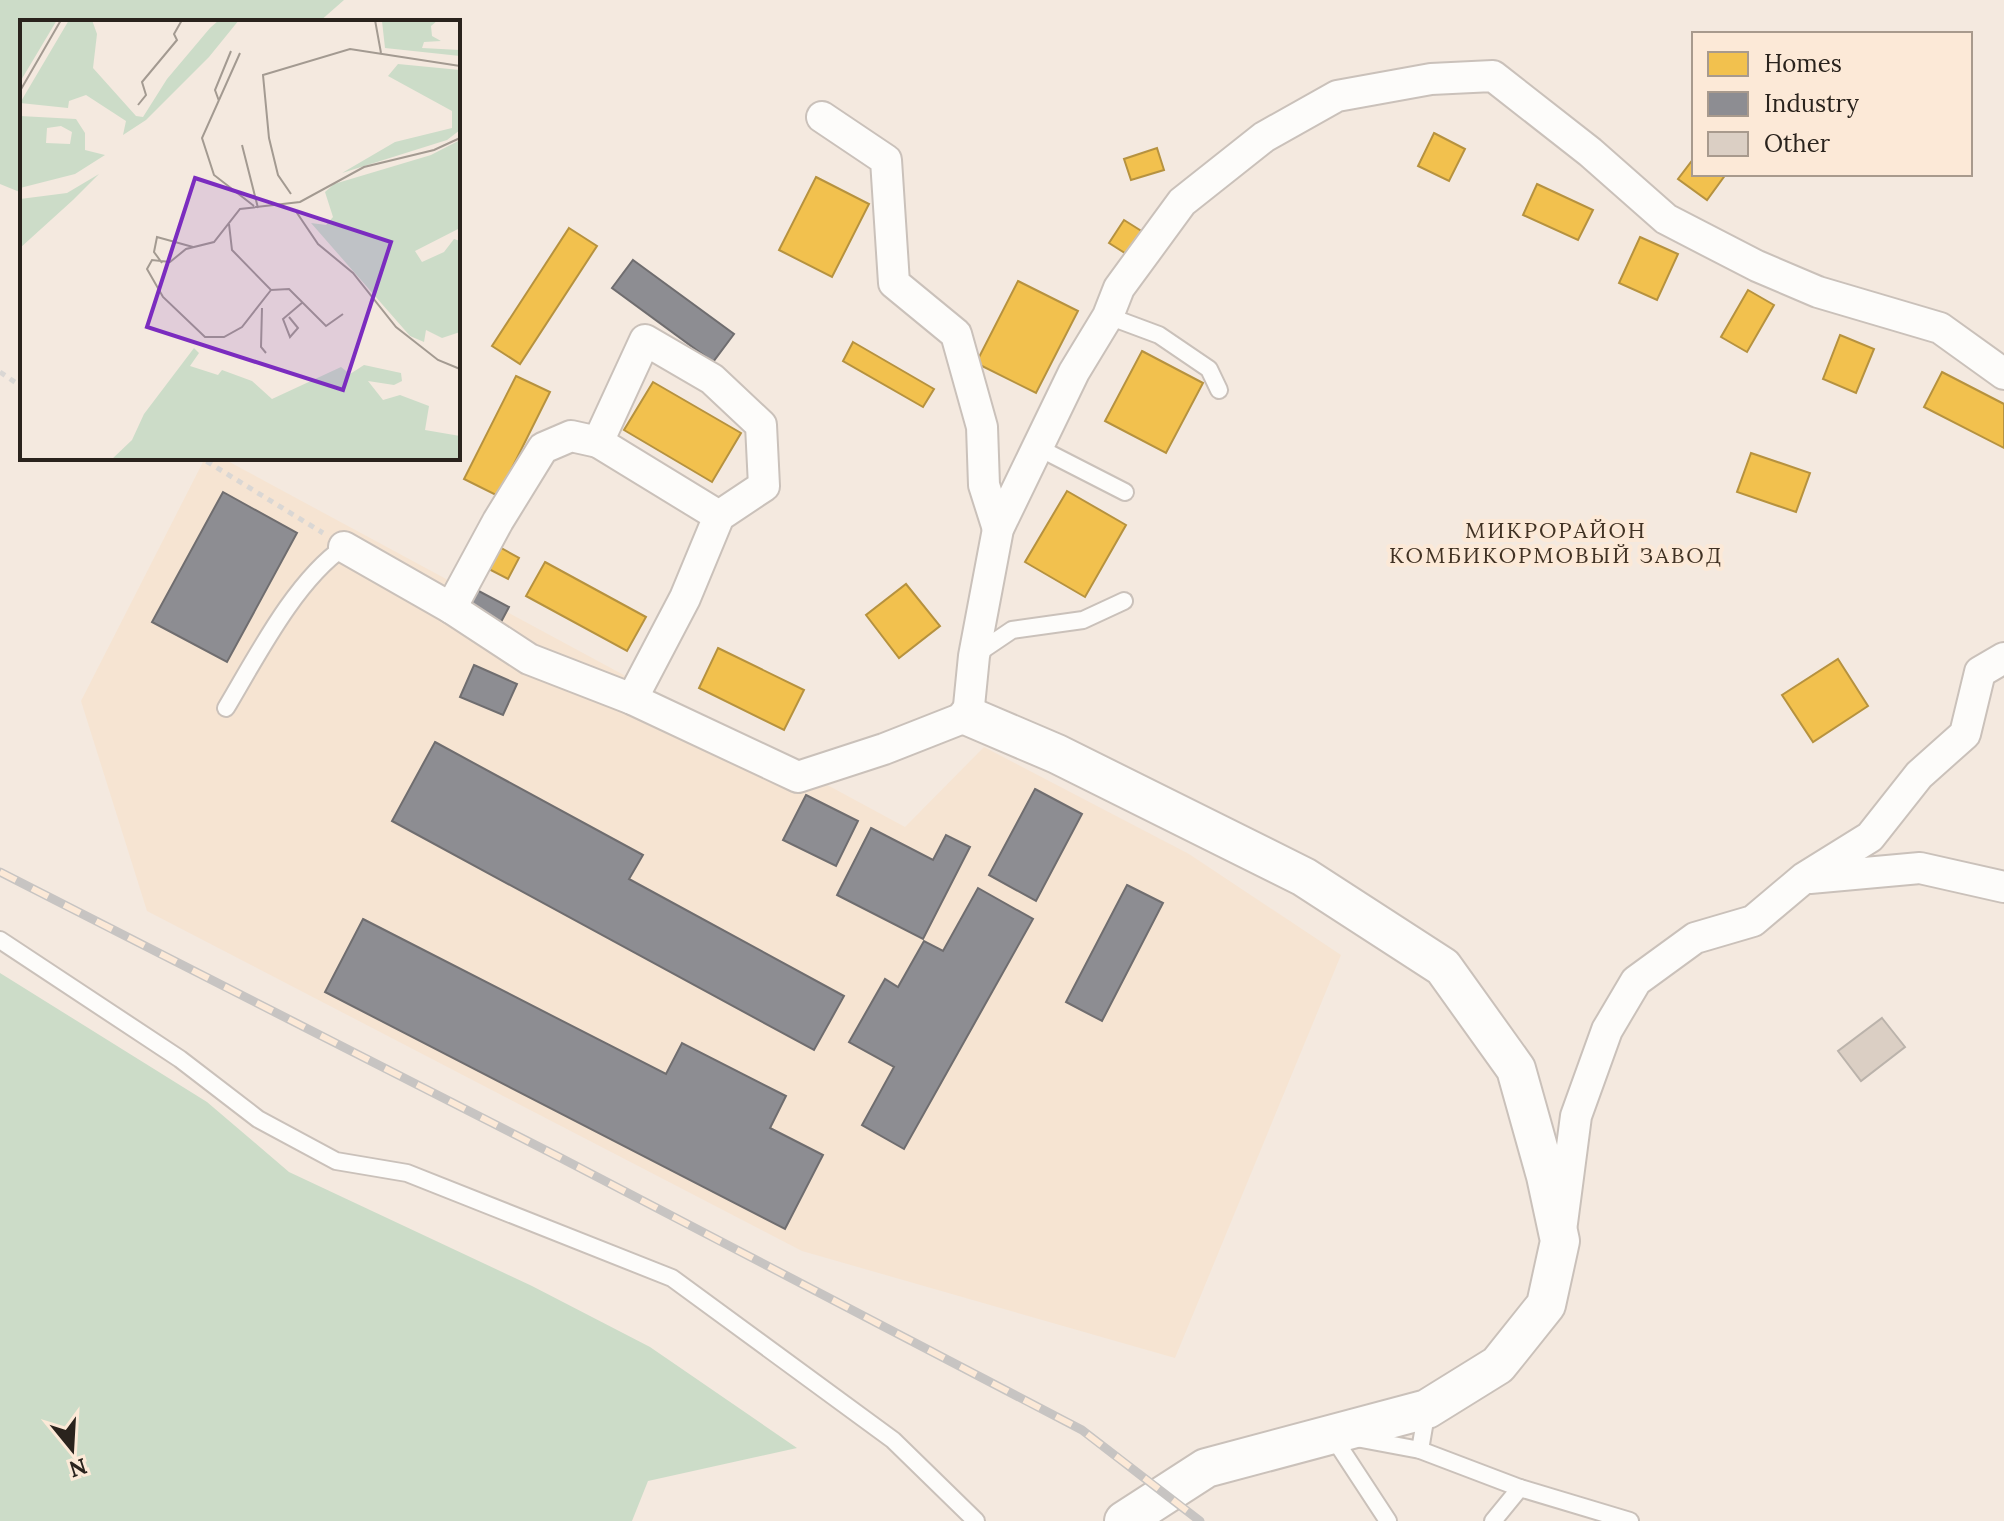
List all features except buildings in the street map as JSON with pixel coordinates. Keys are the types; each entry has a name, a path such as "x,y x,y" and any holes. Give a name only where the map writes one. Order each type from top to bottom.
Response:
{"street":[{"path":"968,716 974,656 998,529 1074,372 1108,316 1119,288 1182,202 1264,137 1337,96 1431,79 1493,76 1590,152 1666,219 1757,266 1818,292 1940,328 2004,374"},
{"path":"822,117 886,160 894,283 956,334 982,427 984,485 998,529"},
{"path":"598,442 645,340 712,379 761,425 764,486 719,516 685,598 632,699"},
{"path":"451,608 498,521 543,448 571,436 598,442 719,516"},
{"path":"344,547 451,608 529,659 632,699 798,777 884,749 968,716 1057,754 1304,877 1443,967 1516,1069 1546,1176 1560,1241"},
{"path":"1124,1521 1206,1468 1427,1409 1498,1365 1546,1305 1560,1241 1576,1116 1607,1030 1636,981 1695,938 1753,921 1804,878 1870,837 1919,775 1965,734 1980,672 2004,658"},
{"path":"1804,878 1920,868 2004,887"}],"lane":[{"path":"1108,316 1159,335 1209,369 1219,390"},
{"path":"1039,448 1125,492"},
{"path":"226,708 275,627 325,560 344,547"},
{"path":"974,656 1012,630 1083,620 1124,601"},
{"path":"0,940 180,1059 258,1119 336,1161 407,1173 672,1278 893,1440 976,1521"},
{"path":"1420,1450 1427,1409"},
{"path":"1330,1433 1420,1450 1520,1488 1630,1521"},
{"path":"1330,1433 1388,1521"},
{"path":"1493,1521 1520,1488"}],"path":[{"path":"0,372 20,386"},
{"path":"202,460 344,547"}],"shaded area":[{"path":"204,460 226,460 905,827 984,747 1189,854 1341,955 1175,1358 802,1251 147,911 81,701"}],"green space":[{"path":"0,0 344,0 321,20 20,20 20,192 0,184"},
{"path":"0,973 207,1102 289,1172 532,1286 650,1347 797,1448 648,1481 632,1521 0,1521"}],"railway":[{"path":"0,872 559,1157 1082,1430 1200,1521"}],"district":[{"name":"МИКРОРАЙОН КОМБИКОРМОВЫЙ ЗАВОД","path":"1556,542"}]}
